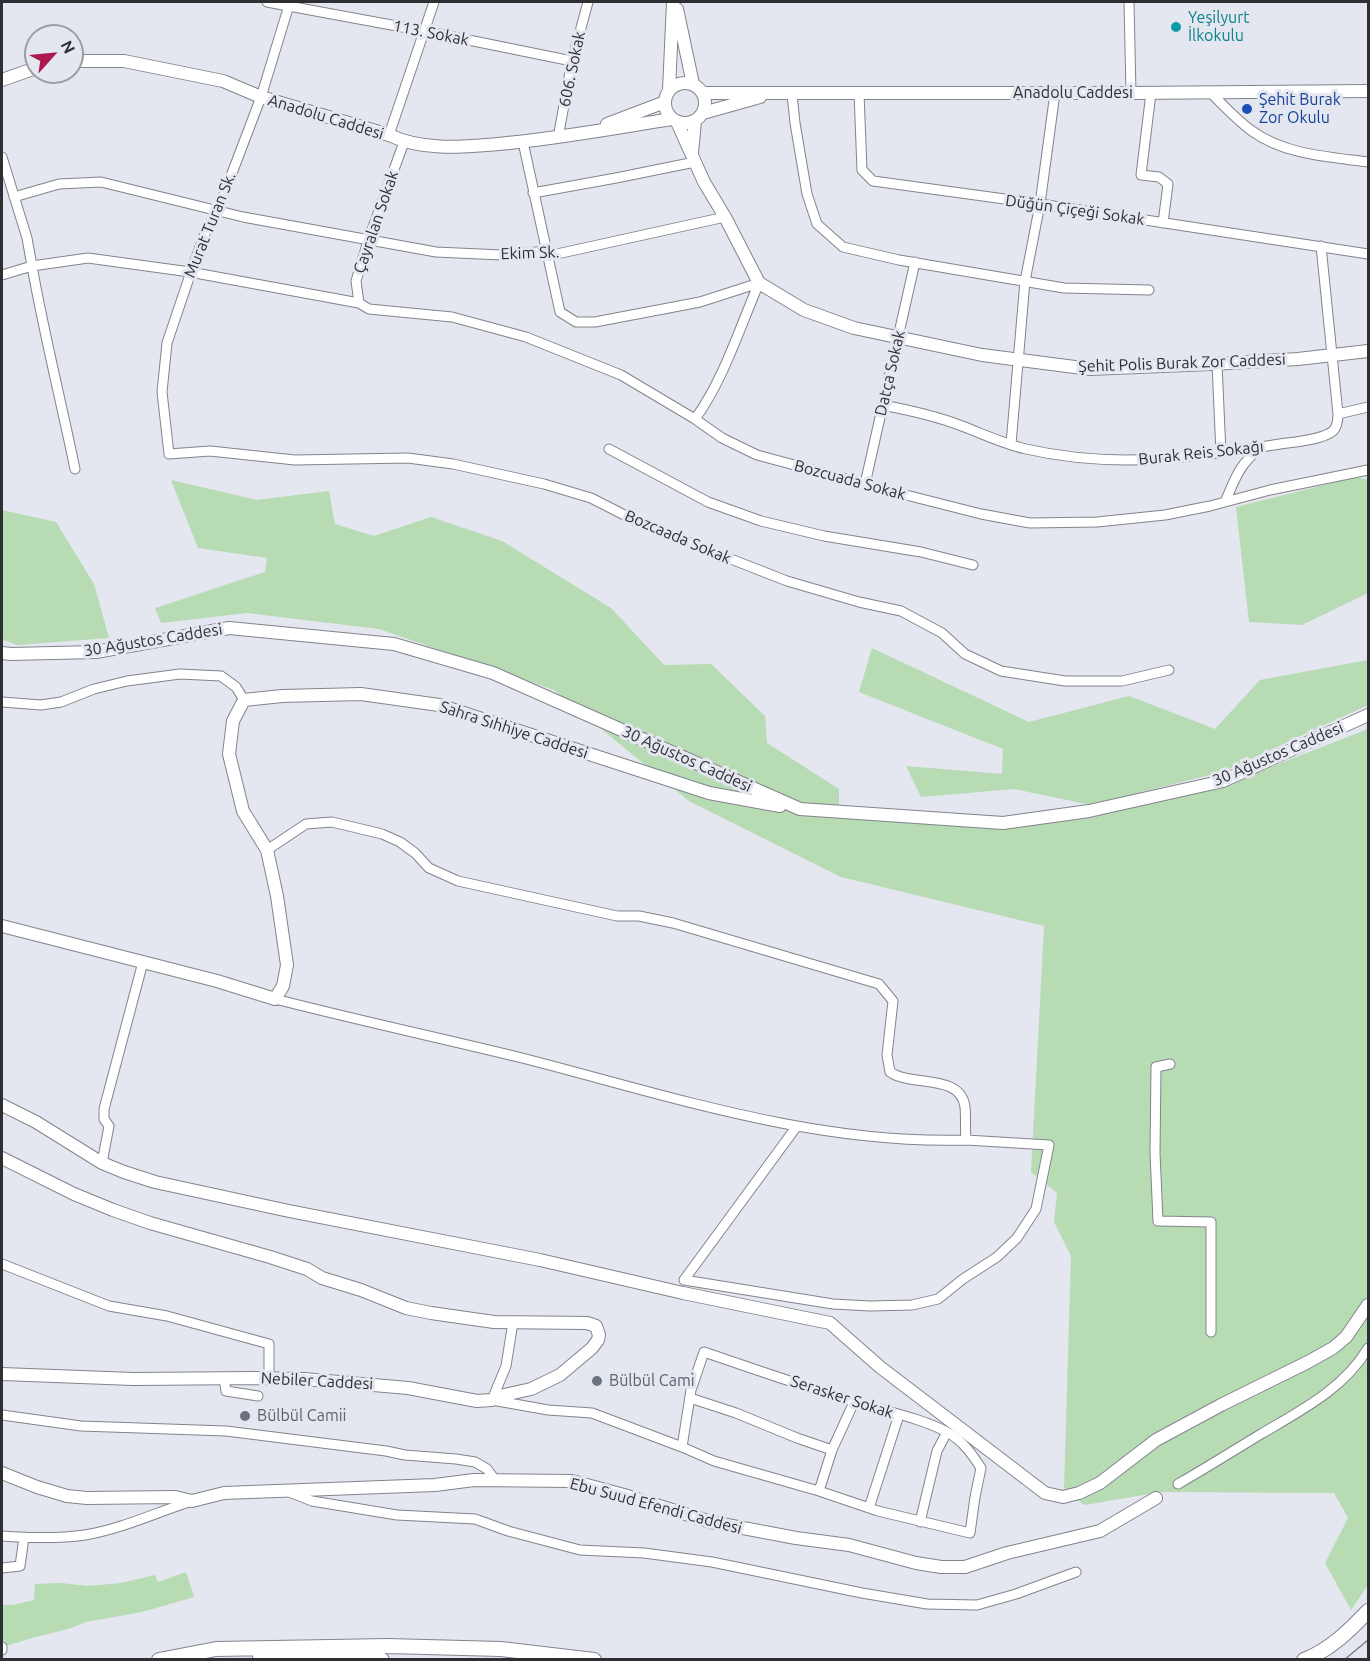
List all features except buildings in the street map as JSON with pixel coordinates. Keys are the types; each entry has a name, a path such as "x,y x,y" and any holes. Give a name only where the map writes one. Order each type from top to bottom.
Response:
{"main road":[{"path":"1322,1657 1368,1611"},
{"path":"1304,1659 1322,1657 1339,1649 1368,1620"},
{"path":"159,1659 216,1648 388,1646 501,1649 594,1659"},
{"path":"204,1659 228,1656 382,1659"}],"street":[{"name":"113. Sokak","path":"267,2 290,3 572,61"},
{"path":"388,135 434,2"},
{"name":"606. Sokak","path":"558,138 572,61 588,2"},
{"path":"674,2 693,84 703,93 705,106 699,117 693,158"},
{"path":"674,2 667,96 668,114 675,121 704,182 759,283 718,381 695,419"},
{"path":"1129,2 1131,93"},
{"name":"Murat Turan Sk.","path":"169,454 162,392 167,343 190,272 206,231 218,210 261,97 290,3"},
{"name":"Anadolu Caddesi","path":"84,61 124,61 223,81 261,97 388,135 404,142 449,148 523,142 583,133"},
{"path":"2,80 24,72"},
{"path":"583,133 667,96 680,84 693,84"},
{"name":"Anadolu Caddesi","path":"703,93 1368,91"},
{"path":"583,133 675,121 689,123 699,117 777,93"},
{"name":"Düğün Çiçeği Sokak","path":"859,93 862,170 873,181 1368,254"},
{"path":"1011,444 1025,280 1040,204 1055,93"},
{"path":"1151,93 1141,175 1159,177 1168,184 1163,223"},
{"path":"1211,93 1253,132 1280,146 1316,155 1368,162"},
{"path":"792,94 807,194 817,224 843,248 1064,288 1149,290"},
{"name":"Çayralan Sokak","path":"359,303 356,281 404,142"},
{"path":"523,142 560,312 576,322 595,322 700,302 759,283"},
{"path":"2,157 27,238 75,469"},
{"path":"533,193 616,178 693,158"},
{"name":"Ekim Sk.","path":"14,197 58,184 101,182 243,217 368,241 436,252 502,255 548,251 557,254 725,217"},
{"path":"1321,246 1338,414 1368,407"},
{"name":"Bozcuada Sokak","path":"2,275 32,266 88,258 190,272 359,303 369,309 452,317 526,337 621,375 695,419 722,438 757,455 981,514 1030,522 1097,522 1154,516 1368,470"},
{"name":"Datça Sokak","path":"865,484 915,262"},
{"name":"Şehit Polis Burak Zor Caddesi","path":"759,283 804,310 854,328 1018,361 1090,369 1298,359 1368,351"},
{"path":"1216,364 1221,453"},
{"name":"Burak Reis Sokağı","path":"882,405 938,418 1024,449 1099,460 1165,460 1298,442 1323,436 1334,430 1338,422 1338,414"},
{"path":"1225,502 1235,477 1246,459 1261,447"},
{"path":"609,448 708,502 761,521 824,536 921,552 973,565"},
{"name":"Bozcaada Sokak","path":"169,454 210,451 295,460 408,458 453,464 544,484 591,498 644,525 787,581 859,602 901,611 942,633 965,654 1001,671 1065,681 1122,681 1168,670"},
{"name":"30 Ağustos Caddesi","path":"5,652 96,652 229,628 394,644 493,672 800,809 1003,823 1089,811 1223,781 1368,715"},
{"path":"2,702 41,705 61,702 94,689 127,681 180,674 220,676 236,687 244,700 233,720 229,754 243,811 267,850 277,896 287,965 283,986 275,999"},
{"name":"Sahra Sıhhiye Caddesi","path":"244,700 282,696 361,694 439,705 709,793 800,809"},
{"path":"267,850 306,824 332,822 382,834 400,842 415,853 429,868 458,881 617,916 639,916 673,922 879,984 893,1001 887,1055 890,1072 897,1077 948,1084 956,1090 965,1104 966,1140"},
{"path":"2,926 217,981 275,999 774,1122 929,1141 966,1140 1049,1145 1036,1209 1017,1238 997,1257 938,1299 912,1305 833,1304 684,1280 797,1125"},
{"path":"102,1163 109,1126 104,1119 104,1109 143,962"},
{"path":"1170,1064 1156,1067 1155,1153 1158,1221 1210,1221 1211,1332"},
{"path":"2,1105 36,1122 102,1163 124,1172 188,1190 540,1260 683,1293 830,1323 880,1367 1045,1493 1063,1497 1100,1483 1156,1440 1221,1404 1333,1348 1346,1337 1368,1305"},
{"path":"2,1158 74,1194 113,1210 307,1269 322,1278 361,1290 406,1308 494,1322 513,1322 506,1366 492,1400 548,1410 592,1413 714,1461 920,1522 937,1451 947,1432"},
{"path":"2,1264 109,1306 167,1316 269,1344 269,1378"},
{"name":"Nebiler Caddesi","path":"2,1374 121,1379 269,1378 352,1382 408,1388 477,1401 492,1400 531,1389 560,1375 592,1348 599,1335 596,1326 587,1323 513,1322"},
{"path":"1178,1484 1324,1394 1360,1363 1368,1348"},
{"name":"Serasker Sokak","path":"690,1398 704,1352 947,1432 963,1443 981,1468 970,1533 920,1522"},
{"path":"224,1378 226,1391 258,1396"},
{"path":"682,1447 690,1398 832,1450"},
{"path":"819,1491 832,1450 854,1402"},
{"path":"2,1415 81,1426 226,1431 405,1455 456,1459 475,1462 487,1469 495,1480"},
{"path":"869,1508 899,1415"},
{"name":"Ebu Suud Efendi Caddesi","path":"2,1473 67,1496 87,1498 175,1497 192,1501 224,1493 435,1485 474,1480 572,1481 711,1522 756,1532 849,1545 916,1563 941,1567 965,1567 1007,1553 1100,1531 1156,1498"},
{"path":"287,1491 312,1501 397,1515 475,1519 580,1550 644,1553 712,1562 927,1604 977,1605 1016,1594 1076,1572"},
{"path":"2,1536 50,1539 87,1535 154,1516 192,1501"},
{"path":"2,1568 20,1566 24,1538"}],"green space":[{"path":"1356,477 1368,480 1368,593 1302,625 1249,622 1236,507"},
{"path":"171,480 257,500 329,491 335,524 374,536 431,517 502,541 611,608 664,665 711,664 765,716 767,743 839,789 839,815 1007,828 1232,782 1368,729 1368,1585 1351,1610 1325,1563 1348,1518 1334,1493 1162,1492 1084,1505 1064,1488 1071,1256 1054,1222 1057,1193 1031,1172 1044,926 841,877 689,801 554,690 379,629 247,613 161,623 155,608 265,572 267,558 198,548"},
{"path":"2,510 56,522 94,584 109,638 17,645 2,639"},
{"path":"872,648 1029,722 1129,696 1215,729 1260,680 1368,660 1368,705 1225,771 1091,805 1014,789 921,797 906,766 1002,774 1003,749 859,692"},
{"path":"186,1572 194,1597 142,1612 86,1622 6,1646 2,1638 2,1605 34,1600 35,1584 61,1583 88,1586 121,1583 155,1575 158,1582"}],"tram line":[{"path":"1344,1660 1368,1640"}],"place":[{"name":"Yeşilyurt İlkokulu","path":"1176,27"},
{"name":"Şehit Burak Zor Okulu","path":"1247,109"},
{"name":"Bülbül Cami","path":"597,1381"},
{"name":"Bülbül Camii","path":"245,1416"}]}
